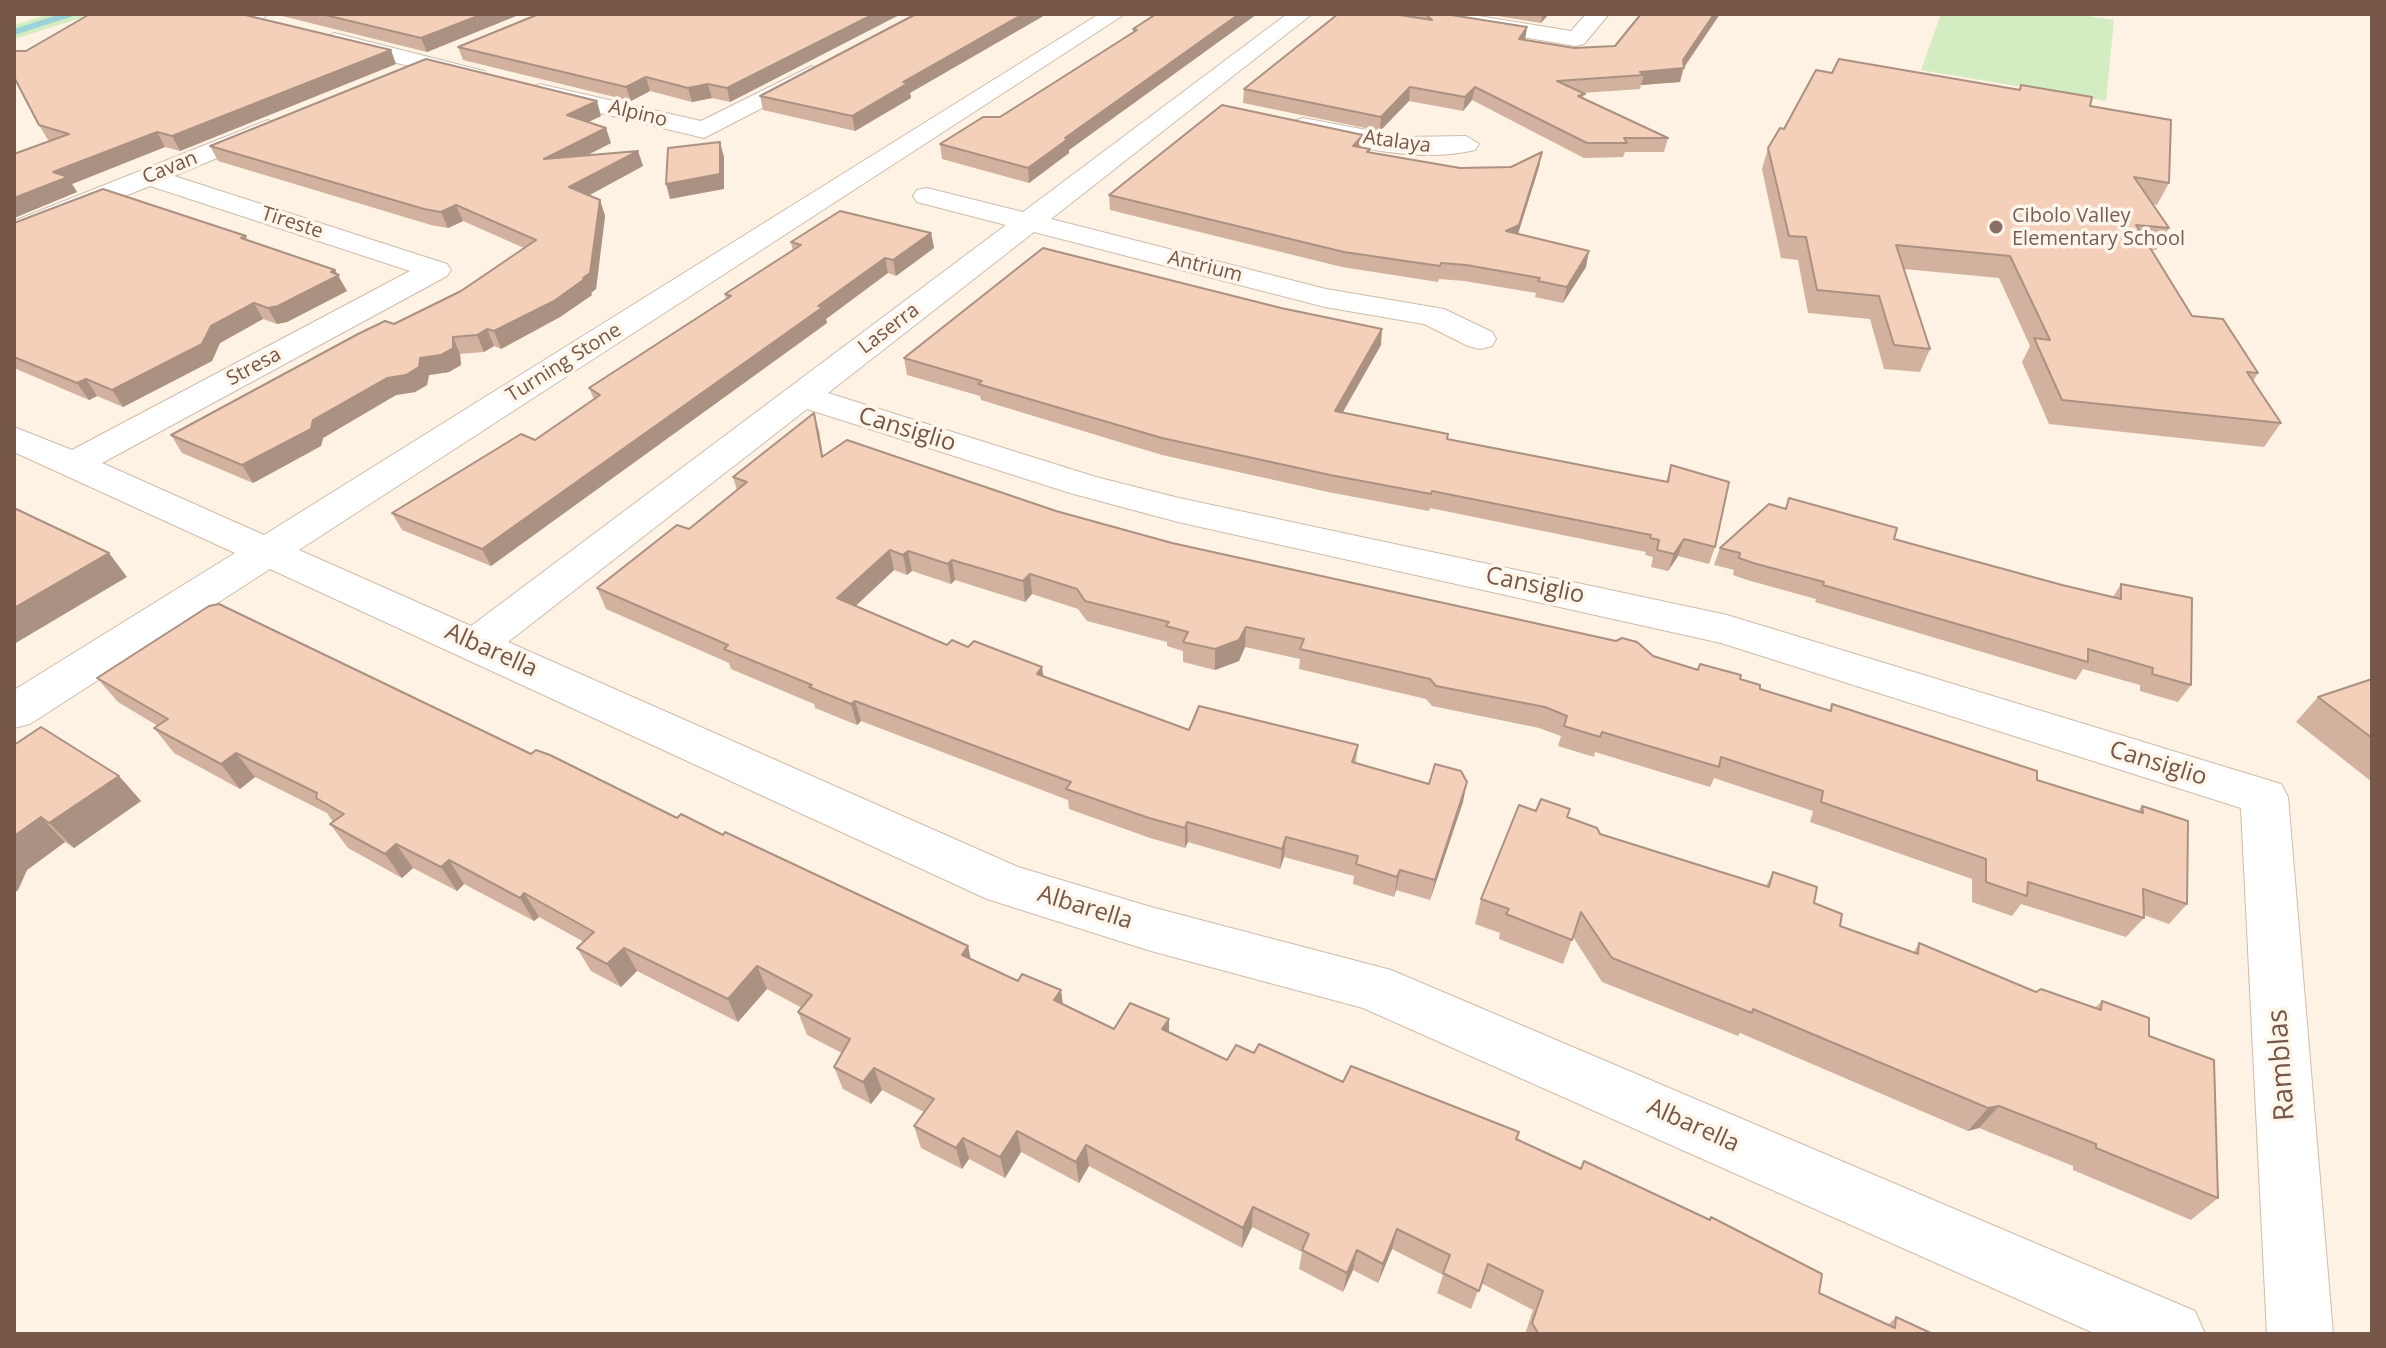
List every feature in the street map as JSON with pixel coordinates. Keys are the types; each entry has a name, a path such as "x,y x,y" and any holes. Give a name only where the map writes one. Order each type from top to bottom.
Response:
{"street":[{"name":"Turning Stone","path":"14,712 1114,14"},
{"name":"Laserra","path":"477,644 1029,222 1202,105 1301,14"},
{"path":"1426,14 1576,39 1598,14"},
{"name":"Alpino","path":"306,33 704,130 828,65"},
{"path":"382,81 467,47"},
{"name":"Cavan","path":"14,231 294,117"},
{"name":"Atalaya","path":"1278,121 1399,146 1439,149 1466,144"},
{"name":"Tireste","path":"148,176 436,270"},
{"name":"Antrium","path":"927,196 1325,298 1433,316 1480,339"},
{"name":"Stresa","path":"73,464 436,270"},
{"name":"Cansiglio","path":"801,396 1083,485 1178,510 1727,630 2264,797"},
{"name":"Albarella","path":"14,438 1005,884 1151,929 1372,987 2172,1334"},
{"name":"Ramblas","path":"2264,797 2300,1334"}],"green space":[{"path":"50,14 93,14 14,39 14,25"},
{"path":"1941,14 2075,14 2114,20 2106,101 1921,70"}],"building":[{"path":"90,14 241,14 391,50 172,136 157,132 53,172 68,177 14,198 14,154 69,134 39,125 14,77 14,51 26,51"},
{"path":"321,14 483,14 421,38"},
{"path":"539,14 874,14 727,88 708,84 688,88 646,77 626,87 458,47"},
{"path":"916,14 1023,14 903,82 908,83 852,116 760,96"},
{"path":"1156,14 1239,14 1065,138 1068,139 1028,168 940,144 983,117 1000,117 1137,30 1133,29"},
{"path":"1338,14 1393,14 1432,20 1425,14 1445,14 1527,27 1519,39 1574,48 1615,46 1641,14 1714,14 1683,60 1684,68 1640,72 1644,75 1557,81 1585,94 1578,96 1668,138 1624,138 1627,143 1587,143 1475,87 1465,97 1410,87 1381,117 1244,89"},
{"path":"426,59 597,101 567,115 606,128 544,159 638,151 569,187 600,200 590,273 554,301 494,331 487,329 477,335 453,337 453,348 441,355 420,358 419,367 406,375 387,378 313,420 311,429 242,465 171,435 358,334 385,321 394,324 461,291 536,240 456,205 441,212 424,209 210,146"},
{"path":"1839,59 2020,90 2021,85 2092,97 2090,106 2171,120 2169,183 2134,177 2169,228 2136,225 2192,316 2223,319 2258,373 2247,372 2281,423 2062,400 2034,338 2050,340 2010,256 1896,245 1930,349 1894,345 1879,296 1817,290 1806,237 1789,236 1768,148 1780,128 1784,129 1816,70 1832,73"},
{"path":"1222,105 1363,135 1353,146 1370,149 1367,152 1460,168 1511,167 1542,152 1519,225 1506,231 1589,251 1567,287 1538,281 1540,278 1466,265 1441,263 1440,266 1344,252 1109,195"},
{"path":"720,142 720,174 666,184 668,148"},
{"path":"103,189 246,236 241,238 335,270 331,272 339,275 278,306 268,308 254,303 211,326 202,344 112,390 86,379 77,383 14,357 14,223"},
{"path":"840,211 931,233 893,260 885,258 818,306 823,307 482,549 392,513 521,434 535,440 600,395 589,388 731,296 725,294 801,245 791,242"},
{"path":"1043,248 1281,308 1382,329 1335,411 1448,434 1447,439 1668,482 1671,465 1729,482 1715,547 1684,539 1674,554 1657,550 1659,540 1650,538 1651,535 1432,491 1431,494 1330,475 1162,438 978,384 982,381 904,358"},
{"path":"814,413 822,457 847,440 1056,511 1172,543 1616,641 1622,638 1637,642 1653,656 1698,670 1700,664 1741,675 1740,679 1760,685 1760,689 1831,711 1832,704 2037,771 2037,780 2143,813 2142,806 2188,821 2187,904 2143,889 2144,918 2028,882 2027,896 1986,882 1986,859 1821,802 1823,791 1721,757 1719,767 1602,732 1600,737 1564,726 1567,716 1545,707 1436,686 1430,679 1300,649 1304,639 1246,627 1239,640 1215,649 1183,642 1188,632 1166,626 1169,622 1085,601 1077,589 1030,574 1023,581 952,560 948,564 908,551 903,555 890,550 837,598 947,645 952,640 968,647 974,641 1042,667 1037,674 1189,730 1199,706 1358,745 1352,762 1429,784 1435,764 1461,771 1467,782 1435,880 1400,870 1397,877 1356,864 1358,856 1286,837 1282,849 1187,822 1185,828 1066,789 1071,782 855,701 851,704 809,687 812,685 724,649 728,645 597,588 677,525 689,529 747,482 733,477"},
{"path":"1789,498 1897,528 1894,539 2062,585 2121,599 2121,584 2192,598 2191,685 2152,674 2153,668 2088,649 2088,662 1823,585 1824,582 1753,563 1739,558 1740,553 1720,548 1769,504 1786,509"},
{"path":"14,508 109,553 14,608"},
{"path":"219,604 531,754 536,750 550,755 677,818 681,814 723,835 725,832 968,946 962,955 1018,981 1022,974 1061,990 1054,1000 1114,1029 1130,1003 1169,1019 1162,1029 1227,1060 1236,1045 1254,1053 1259,1044 1343,1082 1351,1066 1519,1132 1516,1139 1581,1169 1584,1161 1710,1220 1711,1217 1822,1274 1819,1293 1895,1328 1896,1317 1933,1334 1540,1334 1532,1323 1543,1291 1488,1264 1479,1291 1443,1273 1450,1255 1397,1229 1383,1264 1357,1250 1347,1273 1302,1250 1309,1234 1253,1207 1243,1228 1086,1145 1076,1162 1017,1131 1000,1157 963,1138 956,1148 914,1126 934,1099 874,1068 863,1082 834,1067 850,1039 798,1012 812,995 757,966 728,999 624,948 607,964 577,948 594,932 524,893 520,898 449,860 441,867 396,844 385,854 330,824 344,814 316,798 317,793 236,753 221,764 154,728 168,719 97,678 209,606"},
{"path":"2372,679 2372,738 2318,697"},
{"path":"41,727 119,776 49,823 41,817 14,836 14,745"},
{"path":"1541,799 1570,809 1567,817 1597,828 1600,834 1769,887 1773,872 1817,887 1814,903 1842,914 1840,926 1918,954 1919,943 2036,992 2041,989 2101,1010 2102,1001 2149,1018 2149,1036 2214,1060 2218,1198 2096,1148 2096,1144 1999,1106 1988,1108 1753,1009 1752,1013 1612,958 1581,912 1572,940 1506,914 1509,909 1481,899 1519,805 1536,811"}],"waterway":[{"path":"14,32 70,14"}],"place":[{"name":"Cibolo Valley Elementary School","path":"1996,227"}]}
